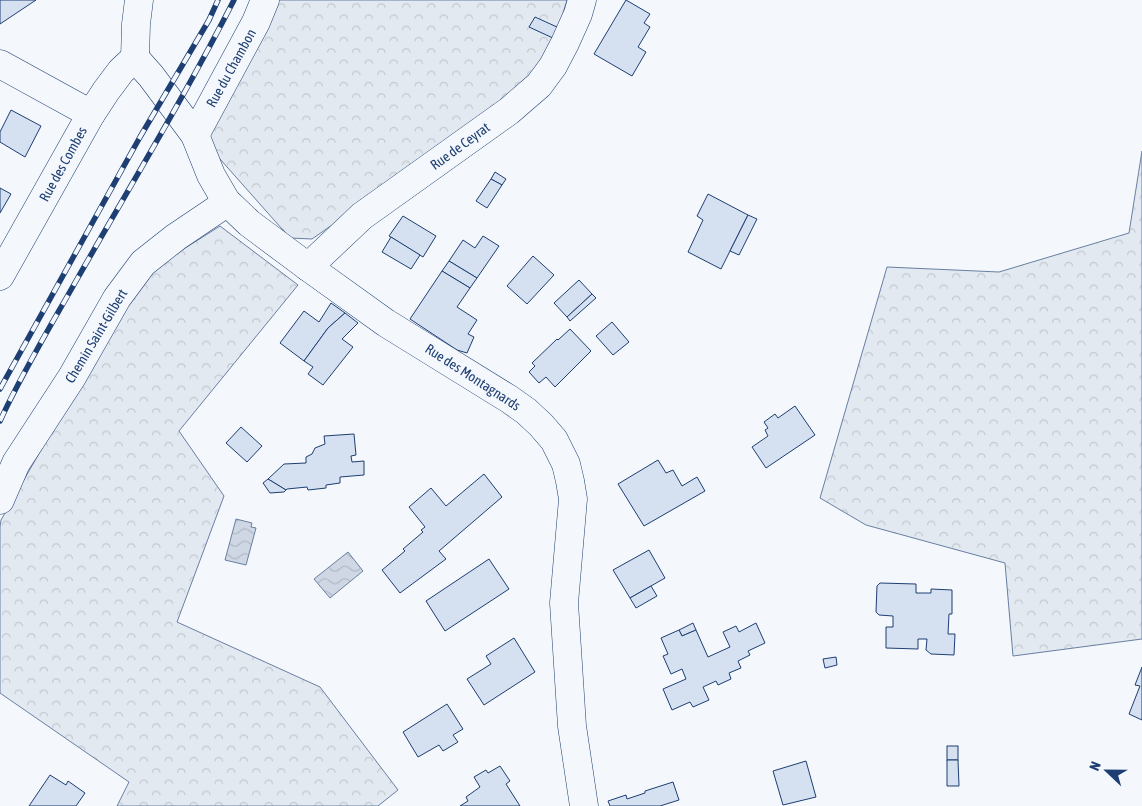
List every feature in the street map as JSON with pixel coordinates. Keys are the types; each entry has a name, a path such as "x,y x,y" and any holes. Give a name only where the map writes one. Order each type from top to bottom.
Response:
{"street":[{"path":"136,58 136,24 139,0"},
{"name":"Rue du Chambon","path":"195,135 256,22 265,0"},
{"name":"Rue de Ceyrat","path":"308,267 362,216 509,111 539,85 565,43 582,0"},
{"name":"Rue des Combes","path":"0,276 91,114 121,71 136,58"},
{"name":"Rue des Montagnards","path":"136,58 195,135 211,175 226,201 249,224 386,323 526,411 554,440 566,464 573,499 564,603 572,726 584,806"},
{"path":"0,64 91,114"},
{"name":"Chemin Saint-Gilbert","path":"0,500 16,463 72,377 117,298 143,263 226,201"}],"green space":[{"path":"274,0 567,0 553,46 526,85 454,140 312,239 290,238 204,141"},
{"path":"1142,151 1142,639 1013,656 1005,563 866,525 820,498 887,267 999,272 1129,233"},
{"path":"220,226 298,285 179,431 224,496 177,622 320,687 398,790 378,806 117,806 129,782 0,693 1,520 113,324 152,269"}],"water":[{"path":"236,519 252,523 251,527 256,528 246,565 225,560"},
{"path":"348,552 363,571 330,598 314,579"}],"building":[{"path":"0,0 36,0 0,24"},
{"path":"626,0 650,14 644,23 650,27 638,47 646,52 632,76 594,54"},
{"path":"535,17 557,27 555,39 529,27"},
{"path":"11,110 41,126 25,157 0,142 0,132"},
{"path":"495,172 506,179 502,185 491,179"},
{"path":"491,179 502,185 487,208 476,201"},
{"path":"0,188 11,194 0,213"},
{"path":"708,194 748,215 721,269 688,252 703,220 697,216"},
{"path":"748,215 757,219 739,255 730,251"},
{"path":"403,216 436,236 423,257 389,236"},
{"path":"483,236 499,246 477,278 449,261 463,240 475,248"},
{"path":"391,237 420,255 411,269 382,252"},
{"path":"533,256 554,275 527,304 507,286"},
{"path":"449,261 477,278 470,288 442,271"},
{"path":"442,271 470,288 457,307 477,320 468,334 474,337 467,353 457,350 410,319"},
{"path":"579,280 592,294 567,317 554,303"},
{"path":"592,294 596,298 570,321 567,317"},
{"path":"331,303 345,313 328,328 304,361 280,343 304,311 319,322"},
{"path":"345,313 358,323 342,339 353,347 323,385 308,374 313,367 304,361 328,328"},
{"path":"612,322 629,342 613,355 596,336"},
{"path":"570,329 591,351 555,387 546,377 539,383 529,372 535,366 532,363"},
{"path":"795,406 815,435 766,468 752,447 768,436 765,430 768,428 764,422 775,414 778,418"},
{"path":"241,427 262,446 247,462 226,443"},
{"path":"354,434 356,455 351,456 352,462 364,461 364,475 340,477 340,483 326,485 326,488 308,490 307,487 286,490 268,479 284,464 306,463 306,457 312,454 315,448 325,444 324,436"},
{"path":"658,460 666,473 673,470 682,486 697,477 705,491 644,526 618,484"},
{"path":"484,474 502,497 439,551 446,559 400,593 382,570 405,551 403,549 423,532 421,530 425,527 409,507 431,488 446,506"},
{"path":"268,479 286,490 284,492 270,493 263,483"},
{"path":"649,550 665,578 630,598 613,570"},
{"path":"489,559 509,589 445,631 426,601"},
{"path":"880,583 916,584 916,593 931,593 931,589 952,590 952,614 949,614 948,634 955,634 954,655 931,654 926,650 927,639 918,639 918,649 886,648 886,627 893,627 893,616 879,615 876,612 877,586"},
{"path":"651,586 657,596 636,608 630,598"},
{"path":"693,623 696,630 682,636 679,630"},
{"path":"756,623 765,643 748,651 750,655 738,661 741,668 729,673 731,679 718,685 716,681 703,687 709,700 693,707 690,702 672,710 663,689 686,679 682,669 671,674 663,656 668,654 661,638 679,630 682,636 696,630 708,657 730,647 723,632 736,626 739,632"},
{"path":"514,638 535,672 484,705 467,679 491,664 486,656"},
{"path":"836,657 837,665 825,668 823,659"},
{"path":"1142,667 1142,720 1129,714 1140,686 1135,685"},
{"path":"447,704 463,729 453,735 458,742 443,751 439,745 418,757 403,732"},
{"path":"947,746 958,746 958,760 947,760"},
{"path":"947,760 958,760 959,786 947,786"},
{"path":"806,761 816,797 783,805 773,771"},
{"path":"500,766 510,781 506,784 520,806 460,806 468,801 466,797 480,787 474,777 486,770 488,773"},
{"path":"50,775 66,785 68,781 85,793 76,806 29,806"},
{"path":"673,782 679,800 660,806 610,806 608,801 626,795 627,799"}],"railway":[{"path":"0,389 140,137 209,20 218,0"},
{"path":"0,421 36,350 176,107 234,0"}]}
